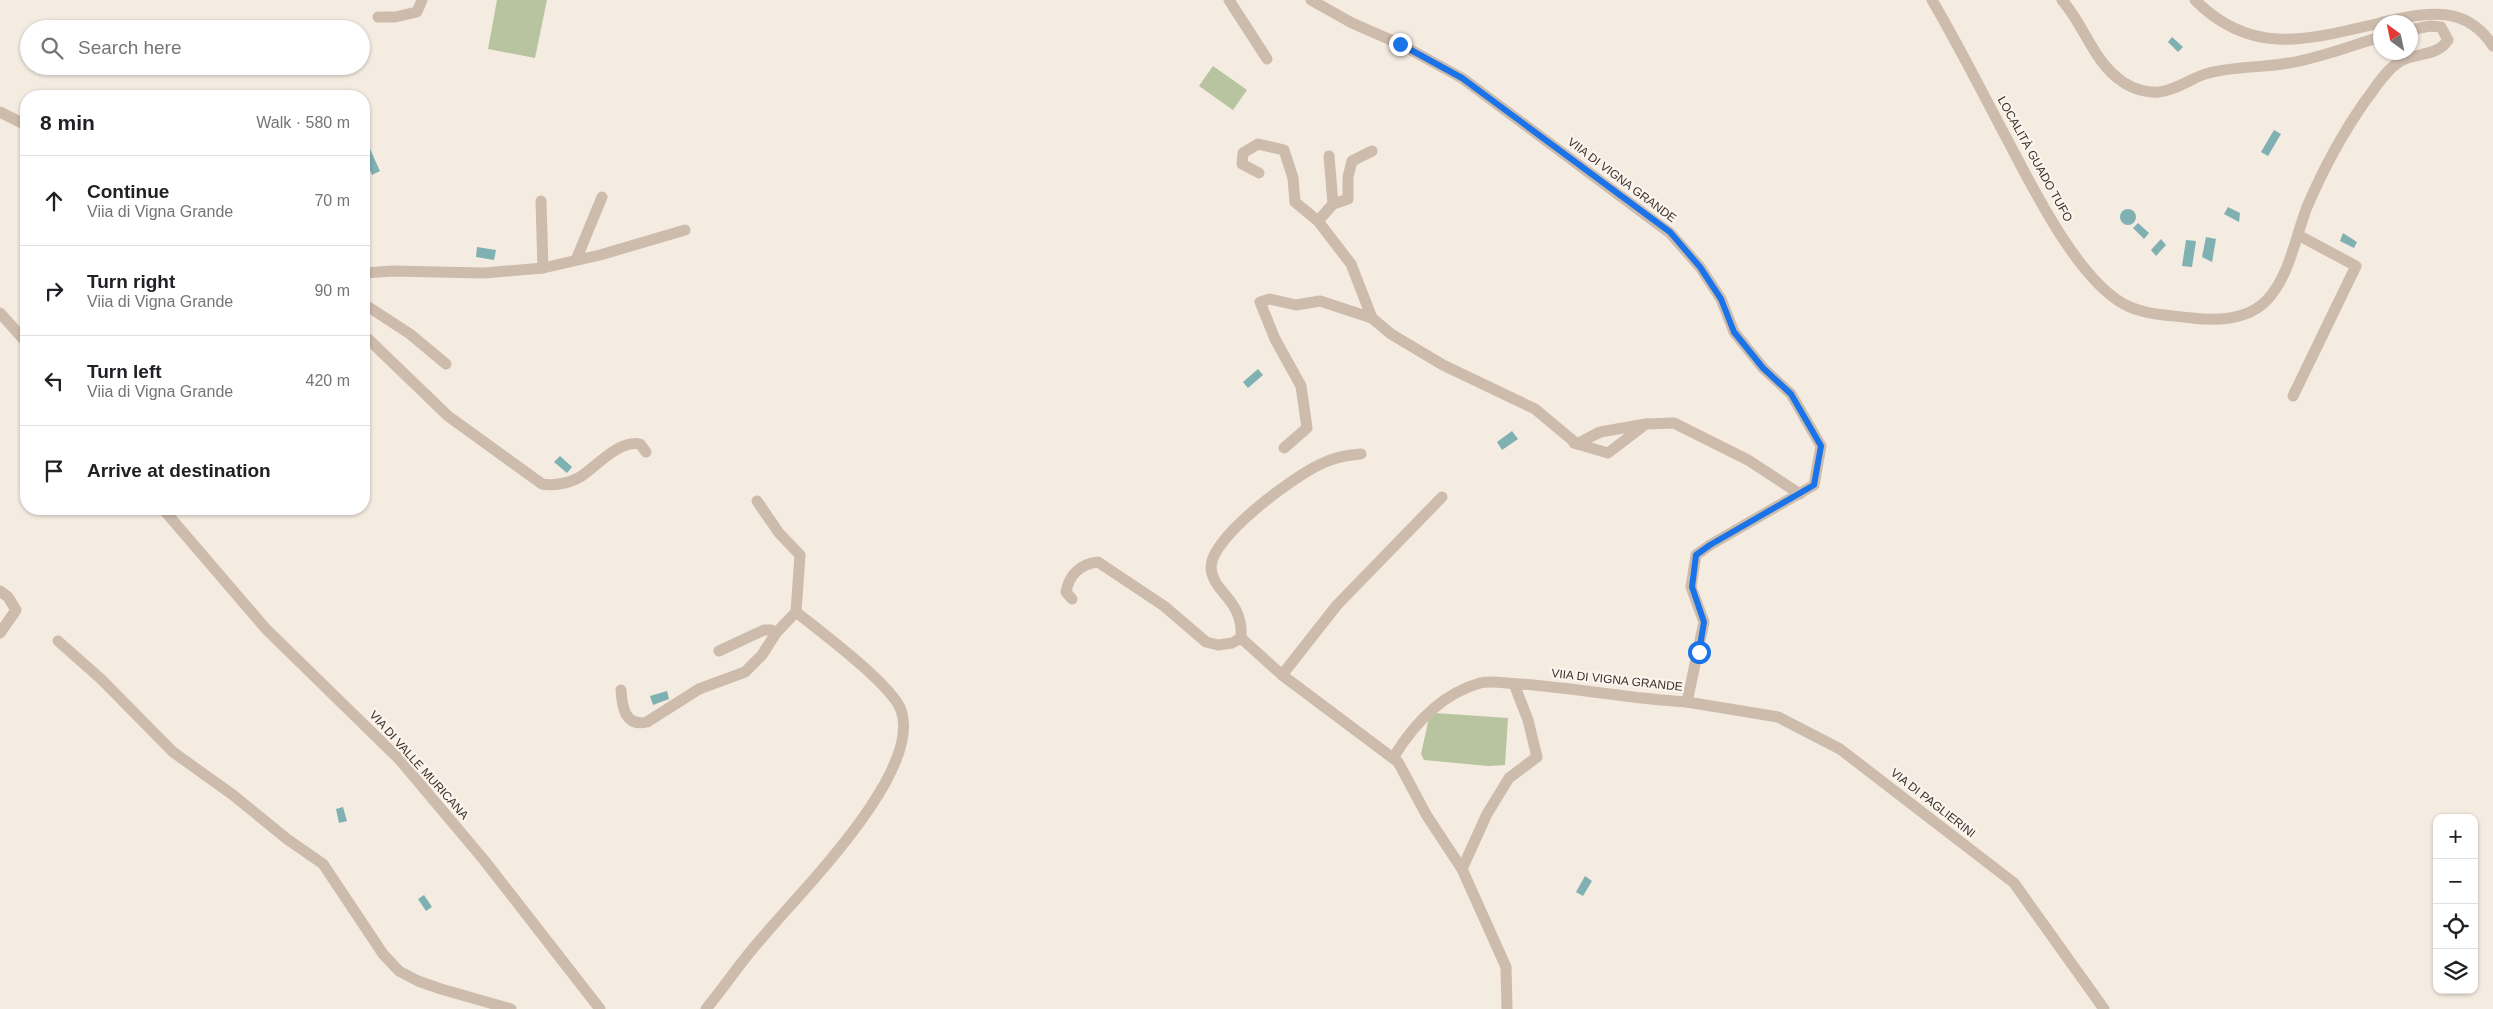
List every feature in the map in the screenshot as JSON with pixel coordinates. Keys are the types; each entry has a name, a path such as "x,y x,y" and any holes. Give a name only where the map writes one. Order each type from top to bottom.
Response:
{"street":[{"path":"378,17 395,17 417,12 422,0"},
{"path":"1229,0 1267,59"},
{"name":"VIIA DI VIGNA GRANDE","path":"1311,0 1352,23 1400,44 1462,78 1670,232 1700,267 1721,299 1734,332 1763,368 1791,394 1821,446 1814,485 1696,555 1692,587 1704,622 1687,702 1646,700 1568,687 1482,682 1459,691 1424,716 1393,758"},
{"name":"LOCALITÀ GUADO TUFO","path":"1932,0 2050,217 2087,268 2108,292 2119,301 2147,312 2204,319 2223,319 2246,313 2262,305 2272,294 2283,274 2308,205 2348,129 2386,74 2399,62 2405,60"},
{"path":"2062,0 2073,14 2094,52 2112,73 2128,85 2150,91 2169,90 2196,77 2216,71 2298,61 2373,39"},
{"path":"2196,0 2216,19 2230,28 2264,38 2304,38 2373,24"},
{"path":"2418,16 2428,14 2455,16 2474,25 2493,46"},
{"name":"LOCALITÀ GUADO TUFO","path":"2418,28 2430,26 2441,27 2448,40 2434,51 2418,56"},
{"path":"0,112 20,122"},
{"path":"1259,173 1242,164 1243,153 1258,144 1284,150 1293,178 1295,202 1318,221 1352,264 1372,318"},
{"path":"1318,221 1332,204 1348,199 1348,177 1352,161 1372,150"},
{"path":"1329,156 1332,204"},
{"path":"576,260 602,197"},
{"path":"541,201 543,268"},
{"path":"370,273 393,271 484,273 543,268 685,230"},
{"path":"2293,396 2356,266 2298,235"},
{"path":"1284,448 1307,428 1301,386 1276,339 1260,302 1270,299 1296,305 1320,300 1372,318 1391,334 1443,365 1535,409 1577,444"},
{"path":"370,308 410,334 446,364"},
{"path":"0,313 20,335"},
{"path":"370,342 448,416 542,484 550,485 578,478 596,462 628,444 640,444 646,452"},
{"path":"1577,444 1600,432 1646,424 1674,423 1748,460 1800,494"},
{"path":"1560,439 1608,453 1646,424"},
{"path":"1241,638 1242,626 1239,614 1213,579 1211,566 1215,551 1225,538 1282,487 1321,463 1342,455 1362,454"},
{"path":"1282,675 1337,605 1442,497"},
{"path":"621,690 623,708 627,717 634,723 647,722 693,692 745,672 762,655 776,633 796,612 800,555 780,533 757,502"},
{"name":"VIA DI VALLE MURICANA","path":"168,515 266,629 399,759 484,860 600,1009"},
{"path":"1072,599 1066,592 1071,577 1080,567 1098,562 1164,606 1206,642 1218,646 1232,643 1241,638"},
{"path":"0,591 8,597 16,610 0,633"},
{"path":"706,1009 760,939 825,865 862,817 887,780 898,757 904,736 902,714 892,695 840,648 796,612"},
{"path":"720,651 764,630 771,630 776,633"},
{"path":"1241,638 1282,675 1398,762 1444,846 1462,869 1506,967 1507,1009"},
{"path":"58,641 101,679 173,752 233,795 287,839 323,864 383,954 399,971 418,981 441,989 511,1009"},
{"path":"1462,869 1487,814 1509,778 1537,757 1528,720 1514,684"},
{"name":"VIA DI PAGLIERINI","path":"1687,702 1778,717 1840,749 2014,883 2104,1009"}],"green space":[{"path":"497,0 547,0 535,58 488,49"},
{"path":"1213,66 1247,90 1233,110 1199,86"},
{"path":"1435,713 1508,718 1505,765 1488,766 1424,760 1421,754 1429,718"}],"water":[{"path":"2172,37 2183,47 2178,52 2168,42"},
{"path":"2274,130 2281,134 2268,156 2261,152"},
{"path":"370,149 380,171 372,175 370,170"},
{"path":"2228,207 2240,213 2239,222 2224,214"},
{"path":"2128,209 2134,211 2136,217 2134,223 2128,225 2122,223 2120,217 2122,211"},
{"path":"2138,223 2149,233 2144,239 2133,228"},
{"path":"2343,233 2357,242 2354,248 2340,241"},
{"path":"2206,237 2216,239 2212,262 2202,257"},
{"path":"2161,239 2166,245 2156,256 2151,250"},
{"path":"2186,240 2196,241 2192,267 2182,266"},
{"path":"477,247 496,250 494,260 476,257"},
{"path":"1258,369 1263,375 1248,388 1243,382"},
{"path":"1512,431 1518,439 1502,450 1497,442"},
{"path":"560,456 572,467 567,473 554,462"},
{"path":"667,691 669,699 653,705 650,696"},
{"path":"343,807 347,821 339,823 336,809"},
{"path":"1585,876 1592,881 1583,896 1576,892"},
{"path":"424,895 432,907 426,911 418,899"}],"route":[{"path":"1400,44 1462,78 1670,232 1700,267 1721,299 1734,332 1763,368 1791,394 1821,446 1814,485 1696,555 1692,587 1704,622 1699,652"}]}
